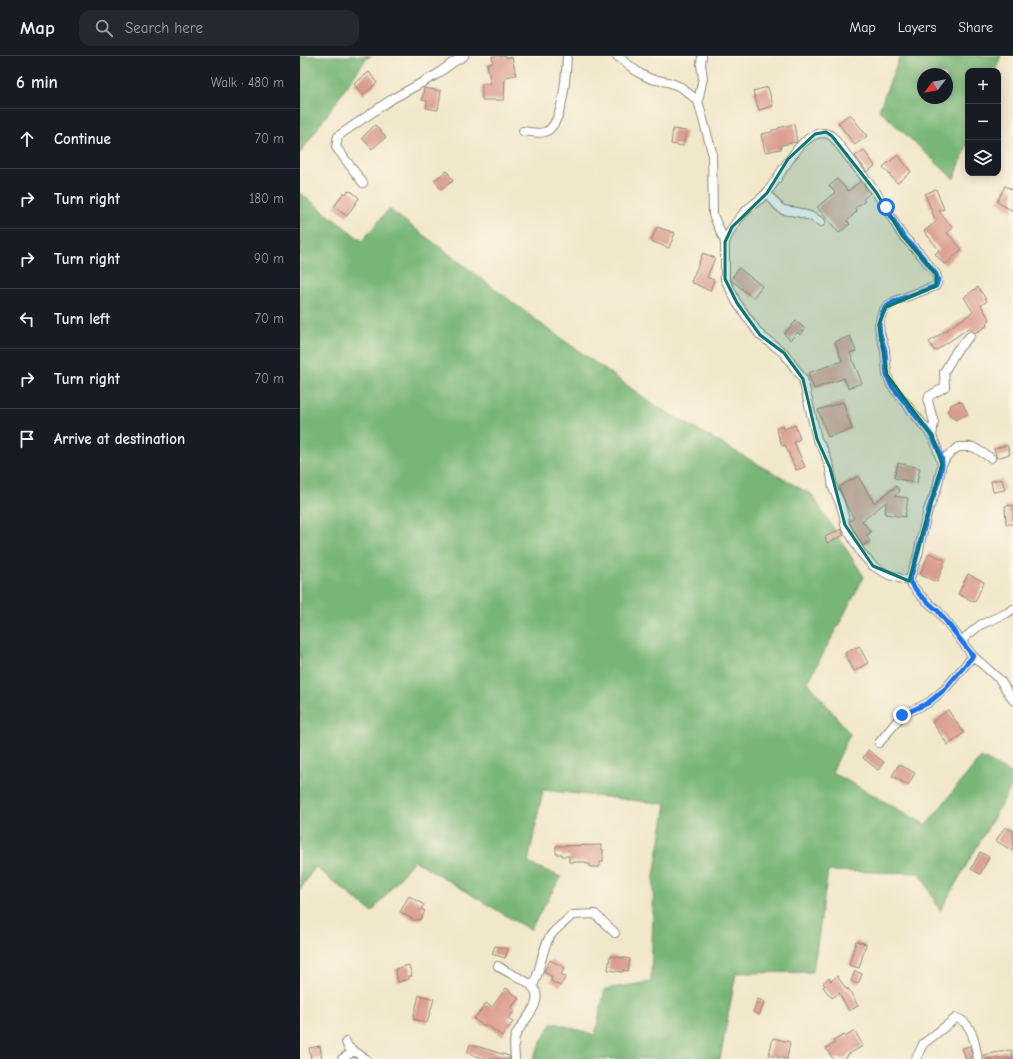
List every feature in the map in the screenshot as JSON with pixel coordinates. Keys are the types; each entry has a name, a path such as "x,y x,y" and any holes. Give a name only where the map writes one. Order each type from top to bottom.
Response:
{"street":[{"path":"363,183 336,147 338,136 392,99 436,75 464,56"},
{"path":"523,131 535,133 545,132 552,127 558,117 566,80 567,56"},
{"path":"617,56 639,73 651,79 668,82 681,87 698,101"},
{"path":"702,56 702,78 698,101 712,152 713,215 725,242 725,279 737,303 760,335 784,354 803,379 817,439 824,451 830,468 833,488 840,502 845,525 861,553 872,566 889,575 909,581 920,595 938,611 973,656 1000,680 1013,700"},
{"path":"725,242 732,227 749,208 767,193 788,159 799,148 815,134 826,132 832,136 876,192 902,235 936,274 938,280 936,286 895,301 886,307 882,313 879,324 880,334 885,350 887,375 891,385 932,436 942,464"},
{"path":"767,193 783,210 813,217 821,222"},
{"path":"932,436 934,422 928,402 929,396 945,387 944,372 957,350 970,336"},
{"path":"909,581 918,555 928,510 937,488 942,464 947,456 958,447 973,447 991,458"},
{"path":"961,640 980,625 1013,609"},
{"path":"879,743 902,715 928,703 945,689 973,656"},
{"path":"532,986 537,980 544,951 551,935 572,916 595,914 615,932"},
{"path":"498,966 506,973 519,978 532,986 536,994 534,1009 519,1029 515,1038 515,1059"},
{"path":"916,1059 923,1044 956,1018 963,1021 973,1036 978,1059"},
{"path":"346,1042 348,1047 366,1059"},
{"path":"342,1059 354,1051"}],"highlighted area":[{"path":"826,132 832,136 876,192 902,235 936,274 936,286 886,307 879,324 887,375 932,436 942,464 909,581 873,566 845,525 830,468 817,439 803,379 784,353 760,335 737,303 725,279 725,242 732,227 767,193 788,159 815,134"}],"green space":[{"path":"300,56 371,56 366,59 300,153"},
{"path":"900,56 1001,56 996,68 965,68 965,151 954,179 879,110"},
{"path":"300,193 362,241 389,209 548,329 656,406 812,495 864,577 808,682 850,734 832,772 926,825 981,757 1013,774 1013,784 940,911 920,873 828,871 813,972 736,973 720,1059 532,1059 552,1022 595,1035 605,989 651,982 654,876 666,804 543,790 528,863 561,877 530,930 414,860 372,912 315,867 300,890"}],"building":[{"path":"492,56 505,56 506,58 512,57 516,75 505,77 504,100 482,100 482,84 491,84 487,64 493,63"},
{"path":"369,72 377,83 363,95 354,84"},
{"path":"768,87 773,106 759,110 753,91"},
{"path":"424,88 441,91 438,110 426,108 427,101 422,100"},
{"path":"850,114 867,136 855,145 838,123"},
{"path":"794,124 797,142 781,145 781,149 765,152 761,134 772,132 772,130"},
{"path":"375,125 386,137 372,149 362,138"},
{"path":"673,129 686,131 683,146 671,144"},
{"path":"864,150 875,166 867,172 855,156"},
{"path":"898,155 911,172 897,183 883,167"},
{"path":"447,171 453,181 441,189 434,180"},
{"path":"837,179 848,191 861,181 870,193 863,199 865,201 855,208 857,211 847,221 850,224 839,233 817,207 835,192 829,186"},
{"path":"1005,186 1013,190 1013,211 997,202"},
{"path":"936,189 944,209 939,211 953,228 947,233 962,249 945,265 935,254 939,250 924,231 936,222 925,194"},
{"path":"348,191 351,191 359,198 347,216 334,207 344,192 346,194"},
{"path":"657,227 675,233 669,248 651,241"},
{"path":"703,253 715,258 707,277 714,280 710,291 691,282"},
{"path":"739,268 762,286 753,298 731,279"},
{"path":"978,287 987,301 981,305 990,320 986,323 987,326 975,333 969,328 935,351 929,342 973,312 964,297"},
{"path":"796,321 805,329 800,335 798,332 790,340 784,334"},
{"path":"850,336 856,351 850,353 862,383 848,388 844,378 814,389 808,373 842,361 835,342"},
{"path":"960,401 968,414 955,420 953,416 951,417 947,410 951,408 950,405"},
{"path":"843,402 852,429 828,437 818,410"},
{"path":"795,425 800,439 794,442 805,467 796,470 785,445 782,446 776,428 783,426 784,429"},
{"path":"1007,445 1010,454 997,458 994,449"},
{"path":"898,463 920,468 917,483 894,478"},
{"path":"858,476 874,503 896,486 900,491 894,496 908,498 905,517 885,514 886,502 862,521 871,532 866,536 870,541 863,546 850,523 850,521 854,518 847,507 839,487"},
{"path":"1002,479 1005,490 993,492 991,481"},
{"path":"1013,505 1013,524 1006,524 1005,506"},
{"path":"841,529 844,535 827,543 825,537"},
{"path":"929,553 945,560 937,582 920,575"},
{"path":"968,574 984,582 975,602 958,594"},
{"path":"859,646 868,663 854,671 845,653"},
{"path":"948,710 964,733 948,745 932,722"},
{"path":"868,750 884,762 878,770 863,758"},
{"path":"899,764 915,773 908,785 892,776"},
{"path":"1005,827 1013,831 1013,851 996,841"},
{"path":"601,845 601,849 603,849 603,862 600,862 600,867 590,867 590,864 586,864 586,862 569,862 569,856 556,854 556,846"},
{"path":"980,852 989,857 980,874 971,869"},
{"path":"409,896 424,905 421,909 425,911 420,920 417,919 416,921 400,912"},
{"path":"856,941 866,944 859,968 849,965"},
{"path":"495,946 508,949 505,958 492,954"},
{"path":"610,956 630,959 628,971 623,970 623,972 608,970"},
{"path":"550,960 565,968 561,974 566,977 560,986 551,981 552,977 544,972"},
{"path":"409,965 412,976 409,976 409,979 398,982 395,969"},
{"path":"855,971 862,974 858,984 851,981"},
{"path":"837,976 847,990 848,988 858,1006 849,1011 839,993 832,998 823,987 825,985 823,983 829,978 831,981"},
{"path":"506,988 519,998 512,1007 515,1010 508,1019 513,1022 502,1036 485,1024 484,1026 474,1019 486,1003 492,1007"},
{"path":"419,995 434,999 427,1023 413,1019"},
{"path":"758,999 765,1002 759,1015 753,1012"},
{"path":"855,1031 863,1046 847,1055 848,1056 844,1059 833,1059 826,1048 835,1043 833,1041 844,1035 845,1037"},
{"path":"773,1038 790,1042 787,1059 769,1055"},
{"path":"470,1044 509,1056 510,1059 487,1059 467,1053"},
{"path":"320,1046 322,1059 311,1059 309,1048"},
{"path":"970,1046 972,1058 966,1059 962,1048"},
{"path":"1011,1050 1013,1059 983,1059 983,1055"}],"route":[{"path":"886,207 902,235 921,255 936,274 938,280 936,286 895,301 886,307 882,313 879,324 880,334 885,350 887,375 891,385 932,436 942,464 937,488 928,510 918,555 909,581 920,595 938,611 973,656 945,689 928,703 902,715"}]}
